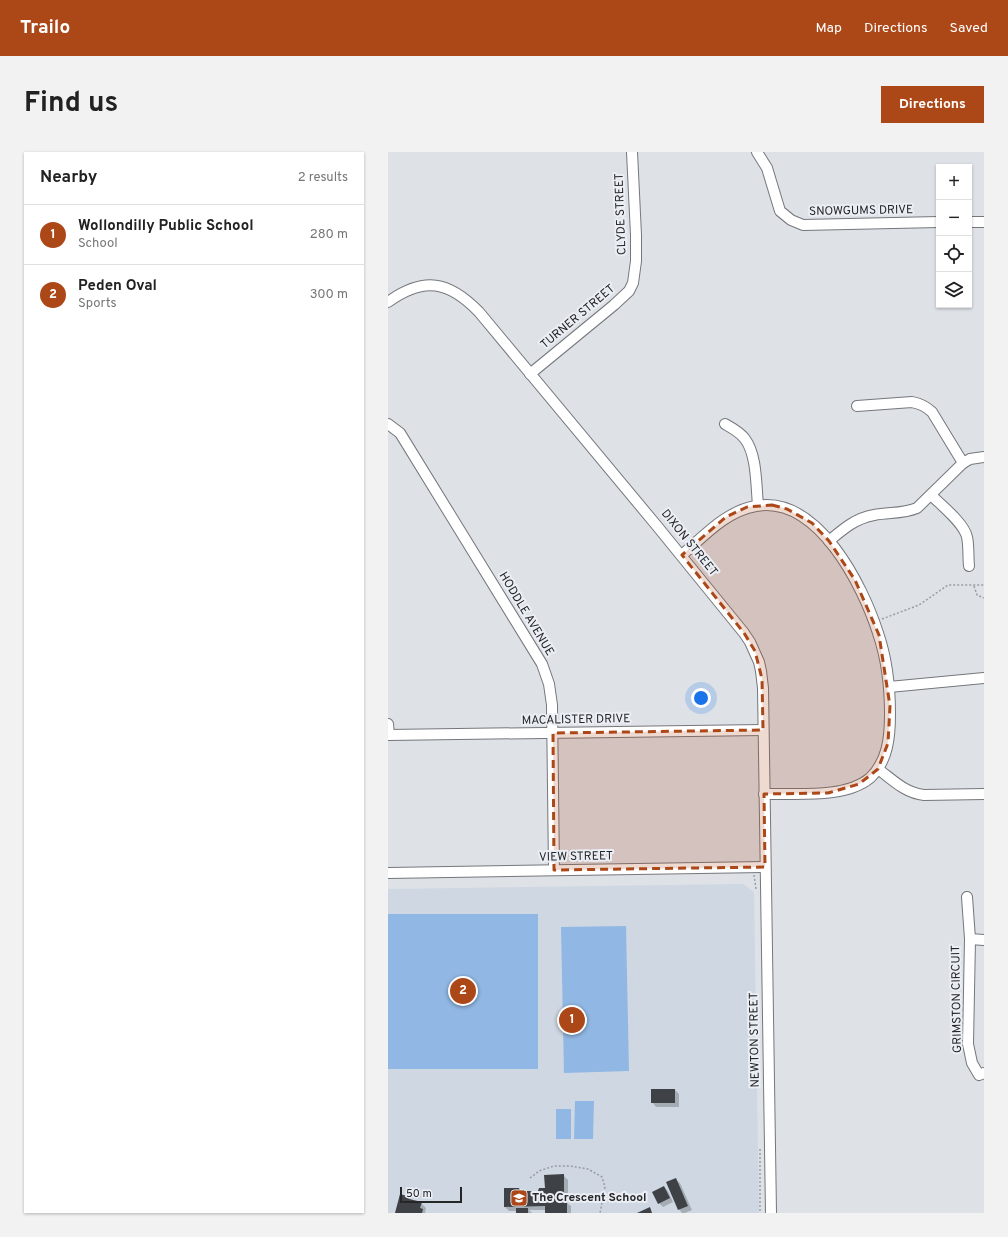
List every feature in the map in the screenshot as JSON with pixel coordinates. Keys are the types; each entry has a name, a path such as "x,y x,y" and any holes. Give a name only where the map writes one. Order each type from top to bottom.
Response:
{"street":[{"name":"CLYDE STREET","path":"632,152 636,235 635,275"},
{"name":"SNOWGUMS DRIVE","path":"757,152 767,168 780,211 791,220 803,225 936,222"},
{"path":"972,222 984,222"},
{"name":"TURNER STREET","path":"530,374 624,297 633,283 635,275"},
{"name":"DIXON STREET","path":"388,302 405,291 417,286 432,285 444,287 456,292 467,300 479,312 682,555 744,633 755,651 762,675 765,867"},
{"path":"857,406 912,402 925,406 932,412 963,463"},
{"name":"HODDLE AVENUE","path":"388,424 400,434 542,664 549,684 552,705 554,870"},
{"path":"725,424 736,430 744,438 750,449 754,461 758,505"},
{"path":"829,541 847,525 861,518 910,511 917,508 963,463 970,459 984,457"},
{"path":"931,495 965,531 967,537 969,566"},
{"path":"682,555 726,517 737,511 758,505 772,505 787,508 800,514 812,523 829,541 856,580 874,621 884,655 889,687 890,706 888,743 884,757 878,769 869,778 859,784 828,793 764,794"},
{"path":"889,687 984,678"},
{"path":"388,724 389,735"},
{"name":"MACALISTER DRIVE","path":"389,735 763,730"},
{"path":"878,769 907,791 915,794 984,794"},
{"name":"VIEW STREET","path":"388,873 765,867"},
{"name":"NEWTON STREET","path":"765,867 772,1213"},
{"path":"967,897 970,939 984,940"},
{"name":"GRIMSTON CIRCUIT","path":"970,939 968,1044 972,1063 979,1075 984,1074"}],"path":[{"path":"874,621 919,605 948,585 984,585"},
{"path":"974,585 977,595 984,598"},
{"path":"530,1178 539,1171 554,1166 570,1166 588,1169 602,1177 605,1186 600,1213"}],"highlighted area":[{"path":"772,505 787,509 812,523 829,541 855,580 879,635 890,706 888,743 878,769 859,784 828,793 764,794 765,867 554,870 553,733 763,730 762,679 755,651 744,633 682,555 726,517 747,507"}],"shaded area":[{"path":"743,884 754,892 759,1213 388,1213 388,889"},
{"path":"388,914 538,914 538,1069 388,1069"},
{"path":"626,926 629,1071 564,1073 561,927"},
{"path":"575,1101 594,1101 593,1139 574,1139"},
{"path":"556,1109 571,1109 571,1139 556,1139"}],"building":[{"path":"651,1089 675,1089 675,1103 651,1103"},
{"path":"564,1174 564,1201 567,1201 567,1213 545,1213 545,1206 504,1207 504,1188 519,1188 520,1191 538,1191 539,1188 545,1188 544,1175"},
{"path":"676,1178 688,1206 678,1210 666,1182"},
{"path":"664,1186 670,1198 658,1204 652,1192"},
{"path":"400,1194 410,1197 409,1199 422,1202 420,1208 423,1209 422,1213 395,1213"},
{"path":"650,1207 652,1213 637,1213"},
{"path":"516,1208 528,1208 528,1213 516,1213"}],"place":[{"name":"Peden Oval","path":"463,991"},
{"name":"Wollondilly Public School","path":"572,1020"},
{"name":"The Crescent School","path":"519,1198"}]}
